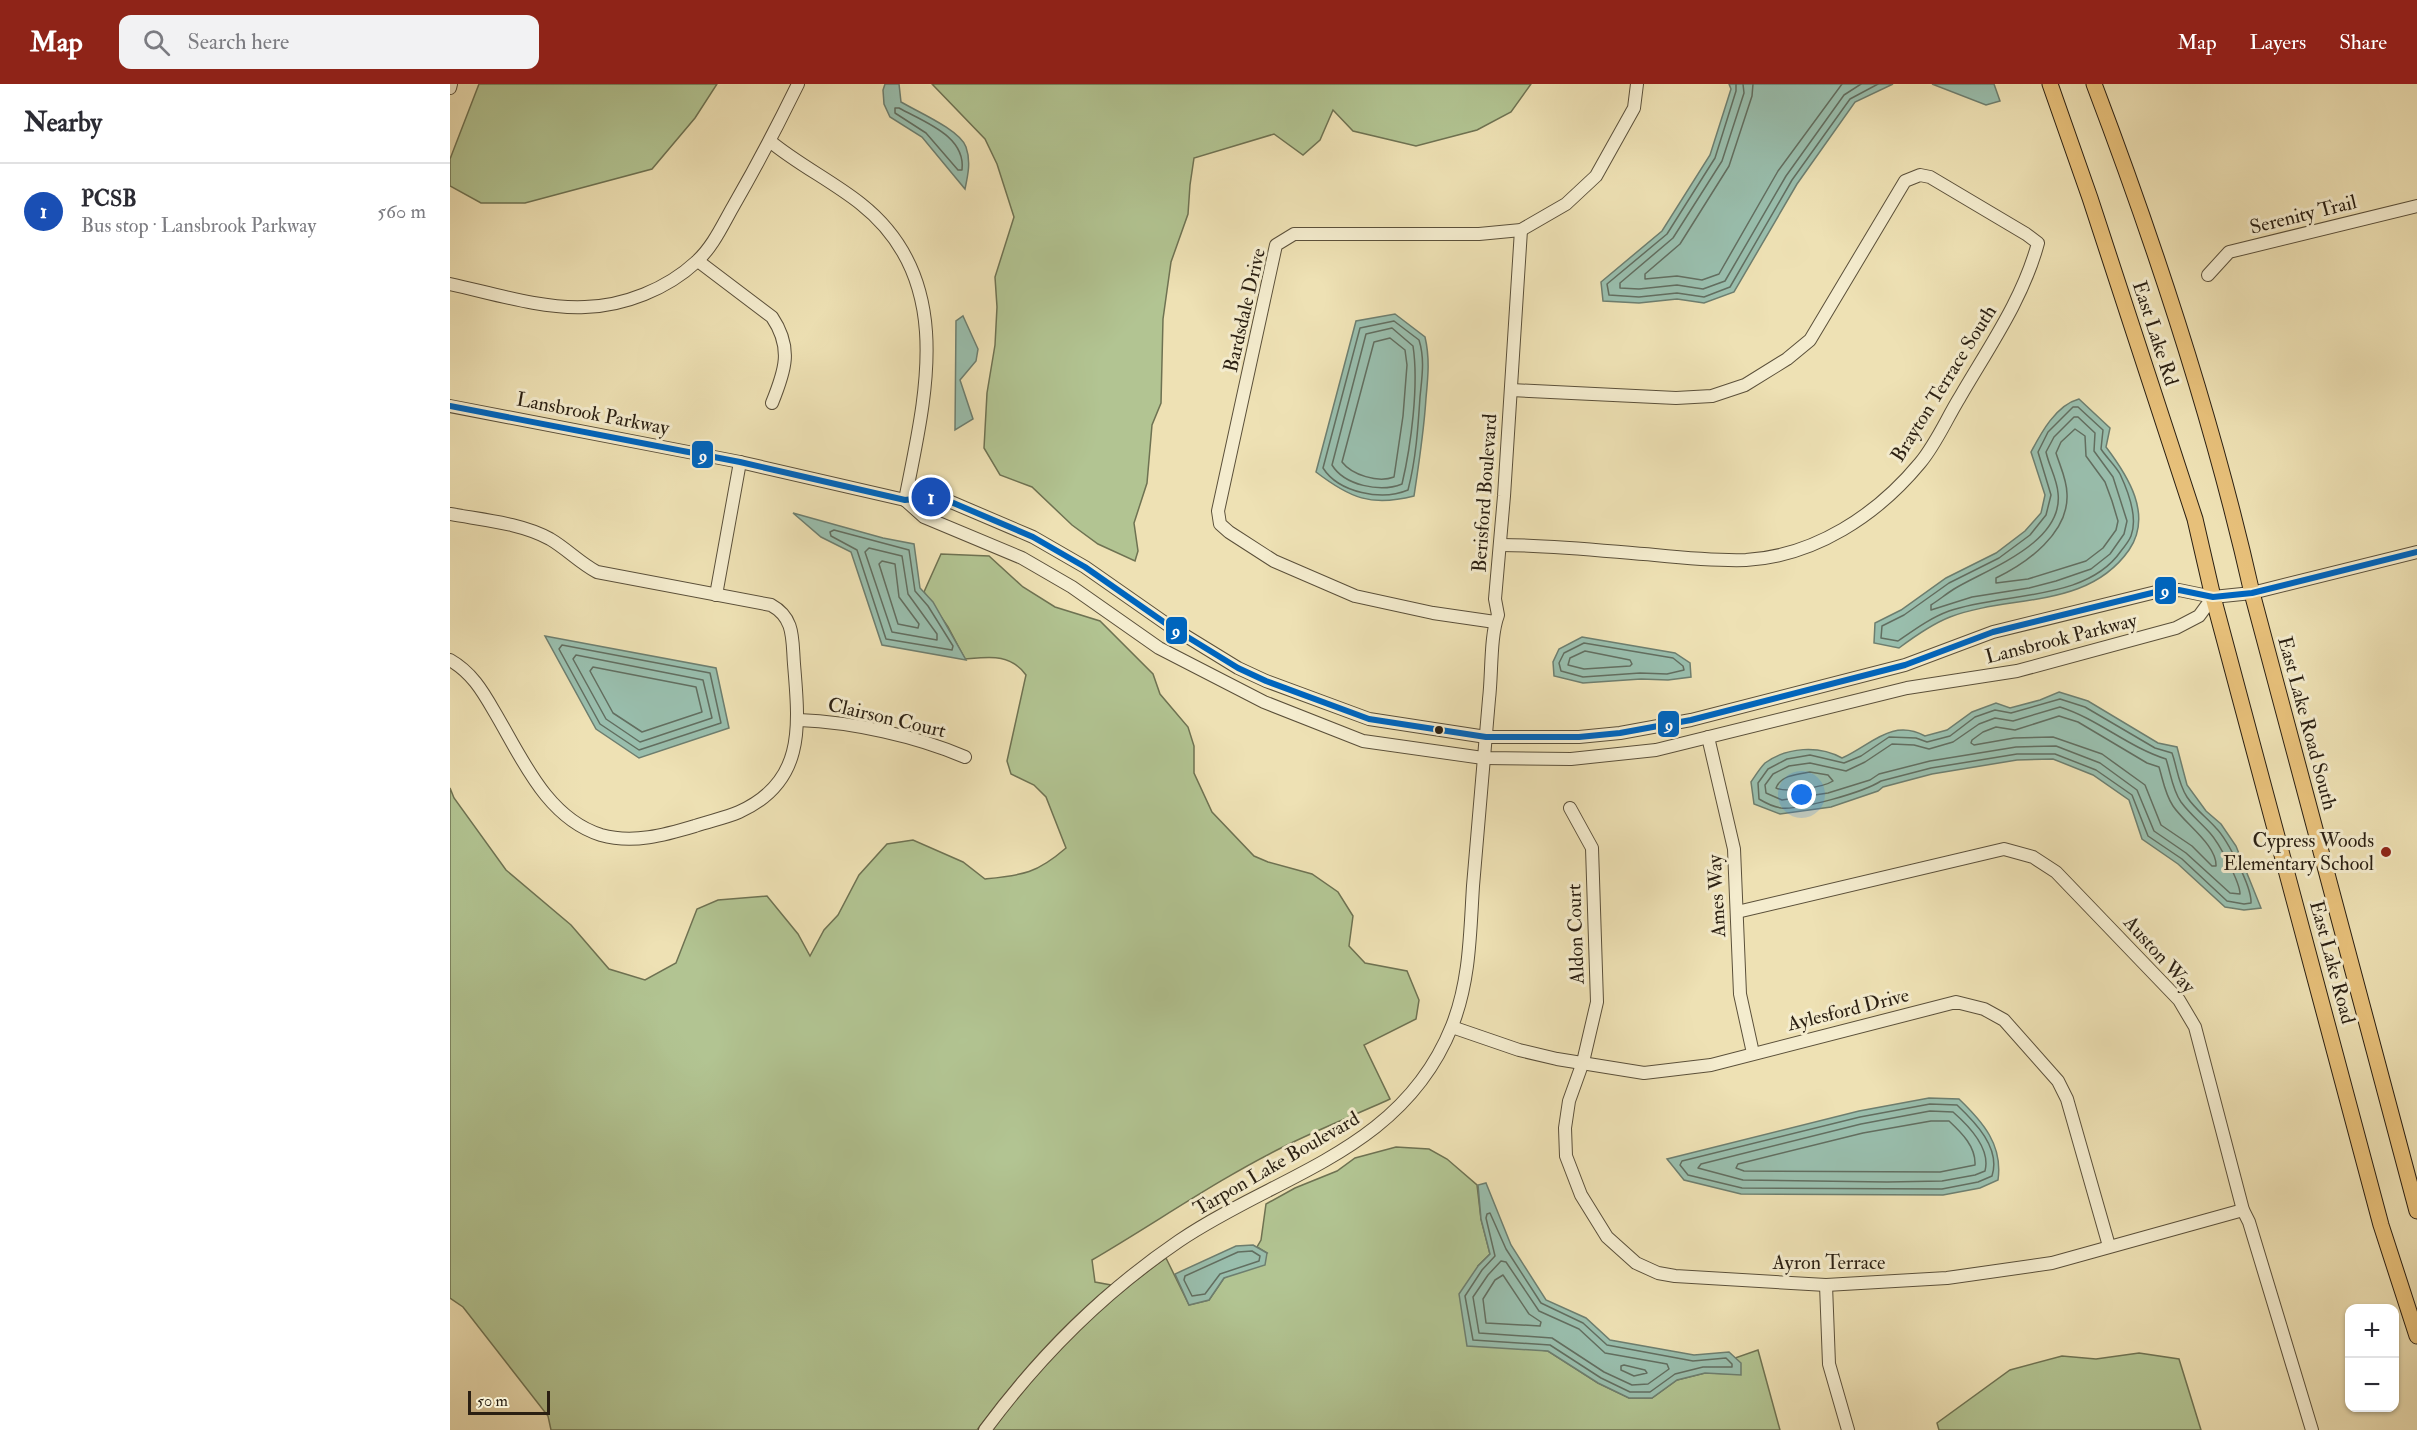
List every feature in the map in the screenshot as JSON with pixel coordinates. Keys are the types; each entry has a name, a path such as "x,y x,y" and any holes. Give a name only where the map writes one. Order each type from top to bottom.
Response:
{"main road":[{"name":"East Lake Rd","path":"2050,84 2090,198 2195,519 2213,597"},
{"name":"East Lake Rd","path":"2094,84 2188,357 2234,514 2252,593"},
{"name":"East Lake Road South","path":"2252,593 2417,1211"},
{"name":"East Lake Road","path":"2213,597 2381,1225 2417,1336"}],"street":[{"path":"450,284 514,298 585,307 604,305 644,294 678,276 698,261 717,234 771,142 798,84"},
{"name":"Bardsdale Drive","path":"1496,622 1433,613 1355,596 1265,555 1220,524 1218,511 1276,245 1293,234 1479,234 1521,230 1566,204 1596,176 1634,108 1637,84"},
{"path":"771,142 862,204 892,236 918,286 925,320 927,374 924,407 905,500"},
{"name":"Brayton Terrace South","path":"1501,545 1539,545 1708,560 1747,560 1777,555 1826,539 1870,513 1887,499 1922,462 2015,303 2032,264 2038,243 1930,177 1920,175 1905,181 1809,340 1787,359 1745,385 1730,391 1693,399 1511,390"},
{"name":"Serenity Trail","path":"2208,275 2229,252 2417,206"},
{"name":"Berisford Boulevard","path":"1483,758 1498,615 1496,599 1521,230"},
{"path":"698,261 772,317 779,326 785,340 785,354 782,380 772,403"},
{"name":"Lansbrook Parkway","path":"450,406 740,462 905,500 937,496 1033,537 1085,567 1168,626 1238,668 1266,681 1369,719 1486,737 1562,738 1659,727 1905,665 1994,632 2160,591 2180,590 2213,597 2199,616 2176,628 2017,671 1907,688 1656,750 1599,757 1483,758 1363,741 1264,702 1159,648 1072,587 1022,558 924,517 905,500"},
{"path":"716,595 740,462"},
{"path":"450,514 519,527 536,533 552,540 581,564 597,572 771,604 787,617 791,631 799,720 796,747 789,764 774,786 761,800 738,813 672,833 646,838 601,835 577,824 546,797 474,678 450,660"},
{"path":"2213,597 2252,593 2417,552"},
{"name":"Clairson Court","path":"799,720 832,721 939,746 965,757"},
{"name":"Ames Way","path":"1708,737 1734,849 1740,994 1753,1053"},
{"name":"Tarpon Lake Boulevard","path":"985,1430 1030,1374 1072,1329 1144,1266 1212,1220 1349,1147 1388,1118 1433,1065 1452,1027 1461,1001 1466,971 1483,758"},
{"name":"Aldon Court","path":"1570,808 1592,848 1597,1002 1583,1062"},
{"name":"Auston Way","path":"1737,912 2004,849 2033,856 2056,872 2179,1000 2195,1027 2243,1210 2249,1222 2312,1430"},
{"name":"Aylesford Drive","path":"1452,1027 1519,1050 1614,1070 1644,1073 1711,1065 1956,1002 1984,1008 2004,1020 2058,1081 2067,1099 2109,1246"},
{"name":"Ayron Terrace","path":"1583,1062 1569,1101 1565,1128 1566,1156 1581,1195 1607,1237 1636,1263 1658,1273 1826,1285 1970,1275 2052,1263 2243,1210"},
{"path":"1826,1285 1829,1364 1848,1430"}],"green space":[{"path":"479,84 717,84 695,118 652,169 525,203 481,203 450,186 450,159"},
{"path":"932,84 1531,84 1511,112 1477,130 1416,146 1353,131 1333,110 1320,140 1303,155 1274,134 1194,158 1188,214 1171,262 1163,319 1161,403 1152,425 1147,483 1134,523 1138,551 1135,561 1098,544 1072,525 1032,487 1000,475 984,448 987,393 995,345 997,307 995,277 1014,217 997,164 985,139"},
{"path":"941,554 989,556 1023,587 1055,607 1100,621 1153,674 1160,694 1188,727 1194,746 1194,773 1212,812 1254,856 1312,874 1338,892 1353,916 1349,946 1365,963 1407,971 1419,1000 1416,1019 1364,1045 1390,1099 1260,1159 1092,1260 1095,1282 1111,1285 1040,1353 977,1430 551,1430 548,1416 463,1307 450,1298 450,788 454,798 506,870 571,925 609,969 645,980 676,963 697,909 718,900 767,896 798,934 810,956 824,930 838,915 859,875 887,844 913,840 963,862 985,879 1019,874 1037,868 1066,848 1046,797 1034,785 1011,774 1007,761 1026,675 1020,668 1006,660 991,657 965,659 948,627 924,592"},
{"path":"1396,1147 1429,1149 1447,1159 1477,1185 1481,1219 1490,1254 1478,1266 1517,1347 1548,1351 1598,1383 1629,1398 1652,1398 1677,1380 1705,1373 1740,1374 1740,1363 1735,1358 1758,1350 1780,1430 992,1430 1030,1382 1072,1337 1117,1296 1166,1258 1189,1305 1209,1300 1224,1278 1267,1253 1257,1247 1261,1240 1266,1204 1295,1188 1337,1171 1355,1158"},
{"path":"2139,1353 2179,1359 2201,1430 1939,1430 1937,1423 2010,1370 2062,1356 2096,1359"}],"water":[{"path":"885,84 899,84 901,102 947,128 962,141 968,158 965,189 922,137 890,117 884,104"},
{"path":"1729,84 1893,84 1855,102 1797,184 1734,292 1704,303 1677,299 1639,303 1603,301 1601,282 1662,231 1710,155 1731,89"},
{"path":"1932,84 1994,84 2000,101 1986,105"},
{"path":"1395,314 1425,337 1428,367 1423,435 1414,496 1385,501 1373,500 1351,494 1316,472 1356,321"},
{"path":"963,316 978,349 976,361 960,380 973,419 955,430 956,321"},
{"path":"2079,399 2110,428 2106,447 2122,470 2135,496 2139,523 2136,537 2129,550 2112,569 2092,583 2070,592 1973,610 1950,617 1930,627 1899,648 1874,643 1875,623 1901,610 1946,578 1996,553 2025,531 2041,513 2045,495 2031,452 2056,413"},
{"path":"793,513 883,538 914,544 920,588 933,602 966,660 882,645 851,552 821,537"},
{"path":"545,636 716,668 729,728 639,758 596,729"},
{"path":"1582,637 1675,653 1690,663 1691,677 1583,683 1554,676 1553,662 1559,649"},
{"path":"2059,692 2088,701 2158,743 2177,747 2187,785 2206,811 2221,824 2236,846 2261,908 2244,910 2225,907 2178,864 2142,839 2129,800 2093,775 2053,759 2017,760 1932,774 1883,787 1878,791 1831,807 1780,814 1754,804 1751,782 1765,763 1783,754 1813,750 1842,758 1882,735 1902,730 1913,731 1925,736 1947,730 1972,712 1996,703 2010,708"},
{"path":"1929,1098 1959,1099 1976,1116 1994,1145 1999,1167 1998,1180 1980,1188 1943,1195 1741,1194 1684,1180 1667,1159 1859,1111"},
{"path":"1486,1183 1511,1245 1546,1300 1586,1318 1610,1340 1694,1355 1729,1352 1741,1363 1741,1375 1705,1373 1677,1380 1652,1398 1629,1398 1598,1383 1548,1351 1467,1346 1459,1294 1478,1266 1490,1254 1481,1219 1478,1185"},
{"path":"1253,1245 1267,1253 1265,1265 1224,1278 1209,1300 1189,1305 1175,1274 1236,1246"}],"transit line":[{"name":"9","path":"450,406 740,462 905,500 937,496 1033,537 1085,567 1168,625 1238,668 1266,681 1369,719 1486,737 1579,737 1620,733 1691,720 1905,665 1993,632 2160,591 2179,590 2213,597 2252,593 2417,552"}],"place":[{"name":"PCSB","path":"931,497"},
{"name":"Cypress Woods Elementary School","path":"2386,852"}]}
